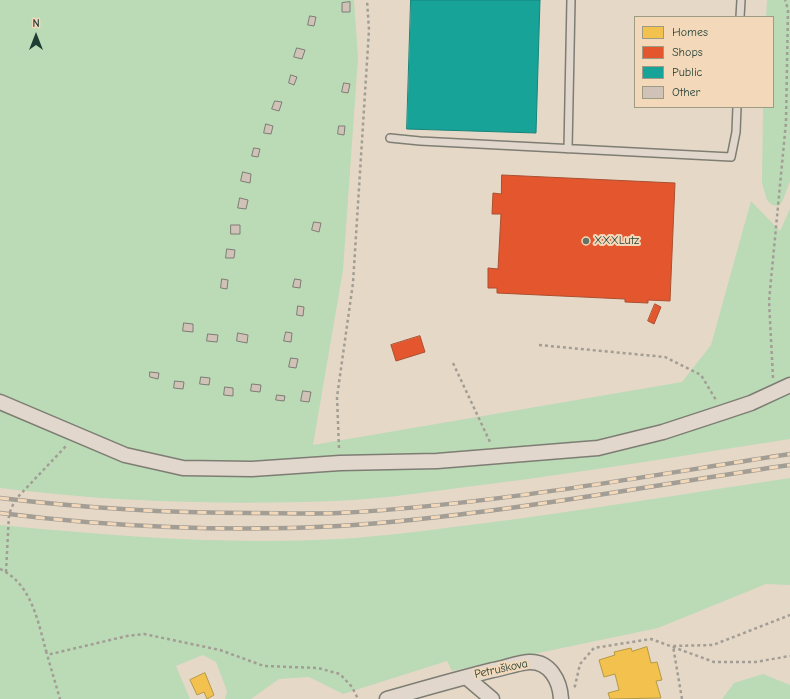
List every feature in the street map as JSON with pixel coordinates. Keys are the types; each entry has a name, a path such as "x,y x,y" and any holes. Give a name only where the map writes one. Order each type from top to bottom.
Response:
{"street":[{"path":"0,402 125,455 183,468 252,469 340,463 437,461 598,448 663,432 724,412 790,385"},
{"name":"Petruškova","path":"387,699 466,677 530,662 542,665 552,671 557,680 561,696"},
{"name":"Petruškova","path":"466,677 492,699"}],"lane":[{"path":"568,149 571,0"},
{"path":"740,16 741,0"},
{"path":"390,138 420,141 731,157 736,132 737,108"}],"path":[{"path":"340,463 337,397 353,283 369,30 367,0"},
{"path":"774,392 769,301 786,122 788,9 785,0"},
{"path":"539,345 665,357 701,375 724,412"},
{"path":"453,363 497,457"},
{"path":"6,572 9,514 15,500 78,435"},
{"path":"0,569 6,572 21,586 32,602 60,699"},
{"path":"673,646 713,645 790,615"},
{"path":"46,651 51,654 127,636 144,634 220,650 264,666 318,668 340,674 352,687 358,699"},
{"path":"561,696 575,686 580,664 594,648 651,639 714,662 755,662 790,656"},
{"path":"673,646 682,699"}],"green space":[{"path":"0,0 354,0 358,58 343,270 313,445 682,382 711,345 751,201 780,231 790,209 790,439 559,475 353,500 251,503 168,501 42,493 0,488"},
{"path":"767,0 790,0 790,181 783,200 779,206 772,205 767,200 762,183 763,108 774,108 774,16 766,16"},
{"path":"790,478 790,585 766,584 658,628 452,671 447,661 343,694 309,677 279,679 251,699 225,699 227,691 216,662 203,655 176,666 190,699 0,699 0,525 127,536 211,540 296,541 339,539 412,532 524,518"},
{"path":"763,674 790,685 790,699 722,699 734,683"}],"building: Homes":[{"path":"647,647 651,663 657,662 662,680 656,681 661,698 610,699 608,693 619,690 615,674 604,677 599,660 615,655 614,652 631,648 632,651"},
{"path":"205,673 214,695 207,699 204,692 197,695 190,680"}],"building: Shops":[{"name":"XXXLutz","path":"502,175 675,183 670,301 648,300 648,303 625,302 625,299 497,293 497,288 488,288 488,268 498,269 501,214 492,214 493,193 501,194"},
{"path":"655,304 661,307 654,324 648,321"},
{"path":"420,336 425,352 396,361 391,345"}],"building: Public":[{"path":"411,0 540,0 536,133 407,129"}],"building: Other":[{"path":"350,2 350,12 342,12 342,3"},
{"path":"310,16 316,17 314,26 308,25"},
{"path":"297,48 305,50 302,59 294,57"},
{"path":"291,75 297,77 294,85 289,83"},
{"path":"344,83 350,84 348,93 342,92"},
{"path":"275,101 282,102 279,111 272,109"},
{"path":"266,124 273,126 271,134 264,133"},
{"path":"339,126 345,126 344,135 338,134"},
{"path":"254,148 260,149 258,157 252,156"},
{"path":"243,172 251,174 250,183 241,181"},
{"path":"240,198 248,200 246,209 238,208"},
{"path":"314,222 321,223 319,232 312,230"},
{"path":"231,225 240,225 240,234 231,234"},
{"path":"227,249 235,250 234,258 226,258"},
{"path":"222,279 228,280 227,289 221,288"},
{"path":"295,279 301,280 300,288 293,287"},
{"path":"298,306 304,307 303,316 297,315"},
{"path":"184,323 193,324 193,332 183,331"},
{"path":"286,332 292,333 291,342 284,341"},
{"path":"238,333 248,335 247,343 237,341"},
{"path":"208,334 218,335 217,342 207,341"},
{"path":"291,358 298,359 296,368 289,367"},
{"path":"150,372 159,373 158,379 150,377"},
{"path":"201,377 210,378 209,385 200,384"},
{"path":"175,381 184,382 183,389 174,388"},
{"path":"252,384 261,385 260,392 251,391"},
{"path":"225,387 233,388 233,396 224,395"},
{"path":"303,391 311,392 309,402 301,401"},
{"path":"277,395 285,396 284,401 276,400"}],"railway":[{"path":"0,498 62,505 157,511 220,513 339,513 452,504 509,497 790,454"},
{"path":"0,513 84,522 170,527 298,528 339,526 509,508 790,465"}],"place":[{"name":"XXXLutz","path":"586,241"}]}
